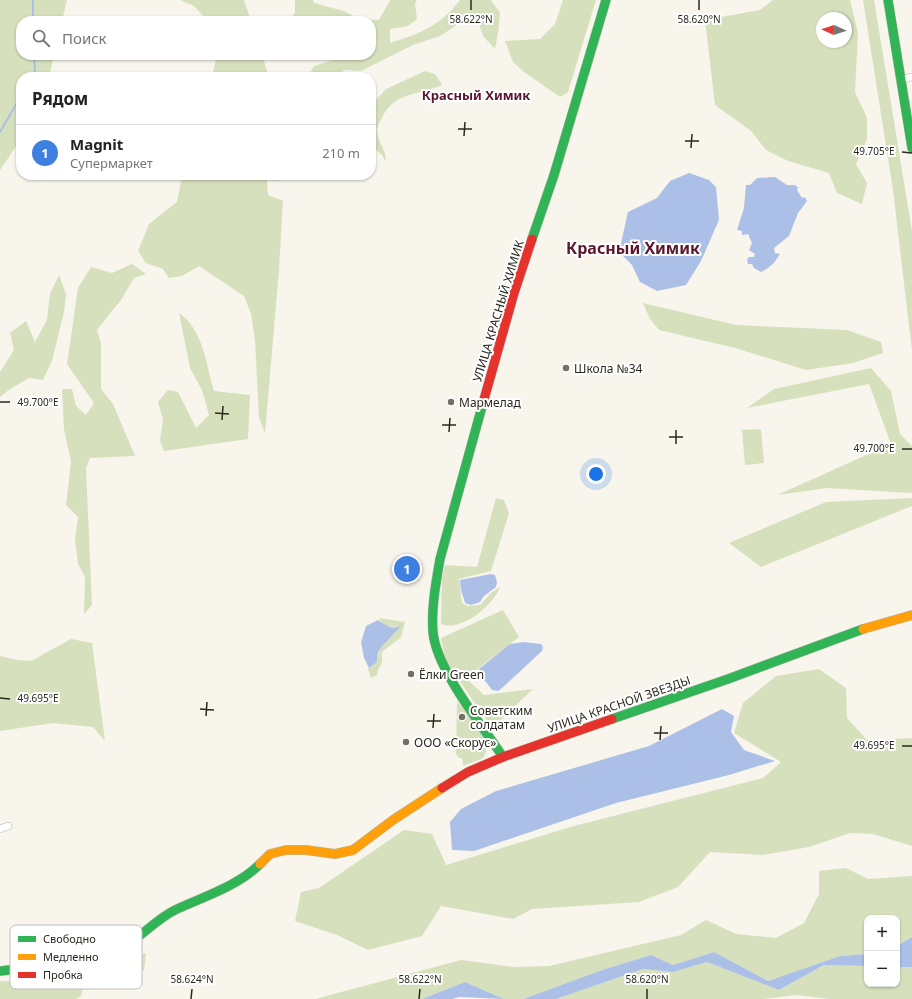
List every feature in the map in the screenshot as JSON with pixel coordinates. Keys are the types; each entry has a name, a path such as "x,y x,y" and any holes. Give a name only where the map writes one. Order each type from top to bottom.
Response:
{"street":[{"name":"УЛИЦА КРАСНЫЙ ХИМИК","path":"503,757 455,685 437,652 433,632 434,591 440,559 514,293 554,174 606,0"},
{"path":"888,0 912,148"},
{"path":"900,80 912,77"},
{"name":"УЛИЦА КРАСНОЙ ЗВЕЗДЫ","path":"142,933 167,914 249,875 270,854 280,850 335,854 353,850 392,820 468,772 503,757 728,679 849,633 912,615"},
{"path":"0,829 8,826"},
{"name":"УЛИЦА КРАСНОЙ ЗВЕЗДЫ","path":"0,971 10,970"}],"green space":[{"path":"0,0 67,0 63,16 16,16 16,60 53,60 50,72 16,72 16,146 0,170"},
{"path":"180,0 244,0 249,16 203,16 194,6"},
{"path":"295,0 313,0 314,3 344,11 353,16 293,16 295,12"},
{"path":"390,0 417,0 415,4 417,19 408,26 390,29 390,43 429,28 453,9 460,0 491,0 500,13 495,49 483,36 477,18 460,23 440,36 413,45 361,71 345,70 342,72 311,72 314,66 334,60 376,60 376,20 379,20"},
{"path":"563,0 596,0 568,92 560,97 524,72 513,62 505,41 540,39 555,24"},
{"path":"773,0 850,0 858,33 855,92 867,118 867,139 856,164 867,183 862,204 837,193 829,173 788,161 766,150 751,131 715,105 705,20 760,10"},
{"path":"863,0 874,0 912,231 912,351 893,190"},
{"path":"216,60 264,60 267,72 213,72"},
{"path":"425,71 435,74 442,85 400,99 393,103 387,110 377,129 386,162 382,155 376,150 376,100 386,89"},
{"path":"267,180 268,195 283,201 279,270 265,433 259,418 255,340 251,314 244,296 199,266 182,276 169,278 163,269 146,263 138,251 149,224 177,202 181,181"},
{"path":"132,264 146,274 134,278 121,300 97,330 101,344 101,389 113,404 135,456 90,458 86,468 92,605 84,614 85,577 78,564 75,539 78,517 66,505 71,462 64,429 62,389 72,389 76,406 86,415 94,403 67,364 78,288 91,267 112,273"},
{"path":"59,275 66,294 64,312 52,361 43,380 29,378 10,389 0,397 0,372 14,350 10,333 26,321 35,342 47,320 50,294"},
{"path":"643,303 736,325 847,330 881,342 883,353 853,363 806,370 735,348 659,330 650,319"},
{"path":"179,313 187,320 199,338 214,391 250,395 248,439 164,451 160,441 163,419 158,402 168,390 178,392 196,428 209,415 202,390 190,368"},
{"path":"871,368 891,391 900,434 912,446 912,493 827,488 777,495 891,444 869,384 747,408 774,389"},
{"path":"761,429 764,463 745,465 742,430"},
{"path":"496,498 504,500 509,513 491,571 459,579 462,603 468,606 480,605 491,593 500,587 491,602 475,616 458,624 441,624 442,578 445,565 477,567"},
{"path":"912,498 912,506 761,567 729,543 826,502"},
{"path":"503,610 519,637 466,678 484,695 533,689 492,728 445,660 441,638"},
{"path":"379,618 405,622 401,637 382,652 382,663 377,675 371,678 368,669 377,662 380,650 384,643 400,627 383,626"},
{"path":"71,639 92,643 105,741 93,727 53,723 0,731 0,656 17,660 31,661"},
{"path":"819,669 846,688 847,718 867,740 912,738 912,846 873,834 850,833 809,847 763,855 710,852 678,887 639,902 532,909 513,919 441,906 422,936 368,950 337,935 295,921 301,892 319,888 404,830 432,834 446,865 574,826 763,778 781,762 734,733 743,703 776,676"},
{"path":"457,701 473,720 483,736 486,751 483,758 463,766 462,758 459,758 456,754"},
{"path":"846,868 868,879 912,876 912,937 900,944 900,915 864,915 864,954 840,956 768,981 714,952 673,965 651,955 605,969 523,999 504,999 465,982 422,999 315,999 461,960 514,967 549,966 681,935 706,920 736,934 776,938 804,923 819,894 819,871"},
{"path":"146,953 144,970 142,971 142,954"},
{"path":"707,962 779,990 824,965 864,966 864,987 900,987 900,967 912,967 912,999 828,999 797,995 764,999 556,999 643,969 673,972"},
{"path":"0,981 10,981 10,989 83,989 81,996 76,999 0,999"}],"water":[{"path":"689,173 709,180 716,187 719,220 701,261 686,285 657,291 640,282 632,265 619,252 628,212 657,198 670,181"},
{"path":"775,177 787,185 794,185 798,187 797,190 802,198 805,197 807,201 798,213 789,236 774,248 775,253 780,254 770,267 761,272 754,268 752,264 748,264 747,260 749,257 754,257 755,254 749,250 752,243 748,234 742,235 742,231 737,230 744,208 746,185 750,185 757,178"},
{"path":"491,574 495,575 497,582 496,587 484,596 480,602 471,605 465,603 460,580"},
{"path":"378,620 391,627 401,626 382,646 378,653 377,662 369,668 364,658 361,642 366,626"},
{"path":"523,642 541,644 543,647 542,651 498,691 492,690 486,682 475,675 479,669 510,644"},
{"path":"722,709 734,716 731,732 744,750 775,761 729,775 616,803 474,851 452,850 450,822 461,809 496,791 649,746"},
{"path":"912,937 912,967 900,967 900,944"},
{"path":"714,952 768,981 840,956 864,954 864,966 824,965 779,990 707,962 673,972 643,969 556,999 523,999 605,969 651,955 673,965"},
{"path":"465,982 504,999 459,997 452,999 422,999"}],"waterway":[{"path":"33,0 33,16"},
{"path":"34,60 34,72"},
{"path":"0,132 16,105"}],"traffic: fast":[{"path":"532,239 554,175 606,0"},
{"path":"888,0 912,148"},
{"path":"483,403 440,559 433,605 433,632 436,647 442,663 472,713 503,757"},
{"path":"612,719 728,679 863,629"},
{"path":"142,933 168,914 231,885 251,872 260,864"},
{"path":"0,971 10,970"}],"traffic: slow":[{"path":"863,629 912,615"},
{"path":"260,864 270,854 286,850 306,850 335,854 353,850 393,820 442,788"}],"traffic: jam":[{"path":"483,403 514,293 532,239"},
{"path":"442,788 468,772 503,757 612,719"}],"place":[{"name":"Школа №34","path":"566,368"},
{"name":"Мармелад","path":"451,402"},
{"name":"Magnit","path":"407,569"},
{"name":"Ёлки Green","path":"411,674"},
{"name":"Советским солдатам","path":"462,717"},
{"name":"ООО «Скорус»","path":"406,742"}],"district":[{"name":"Красный Химик","path":"476,95"},
{"name":"Красный Химик","path":"633,248"}]}
